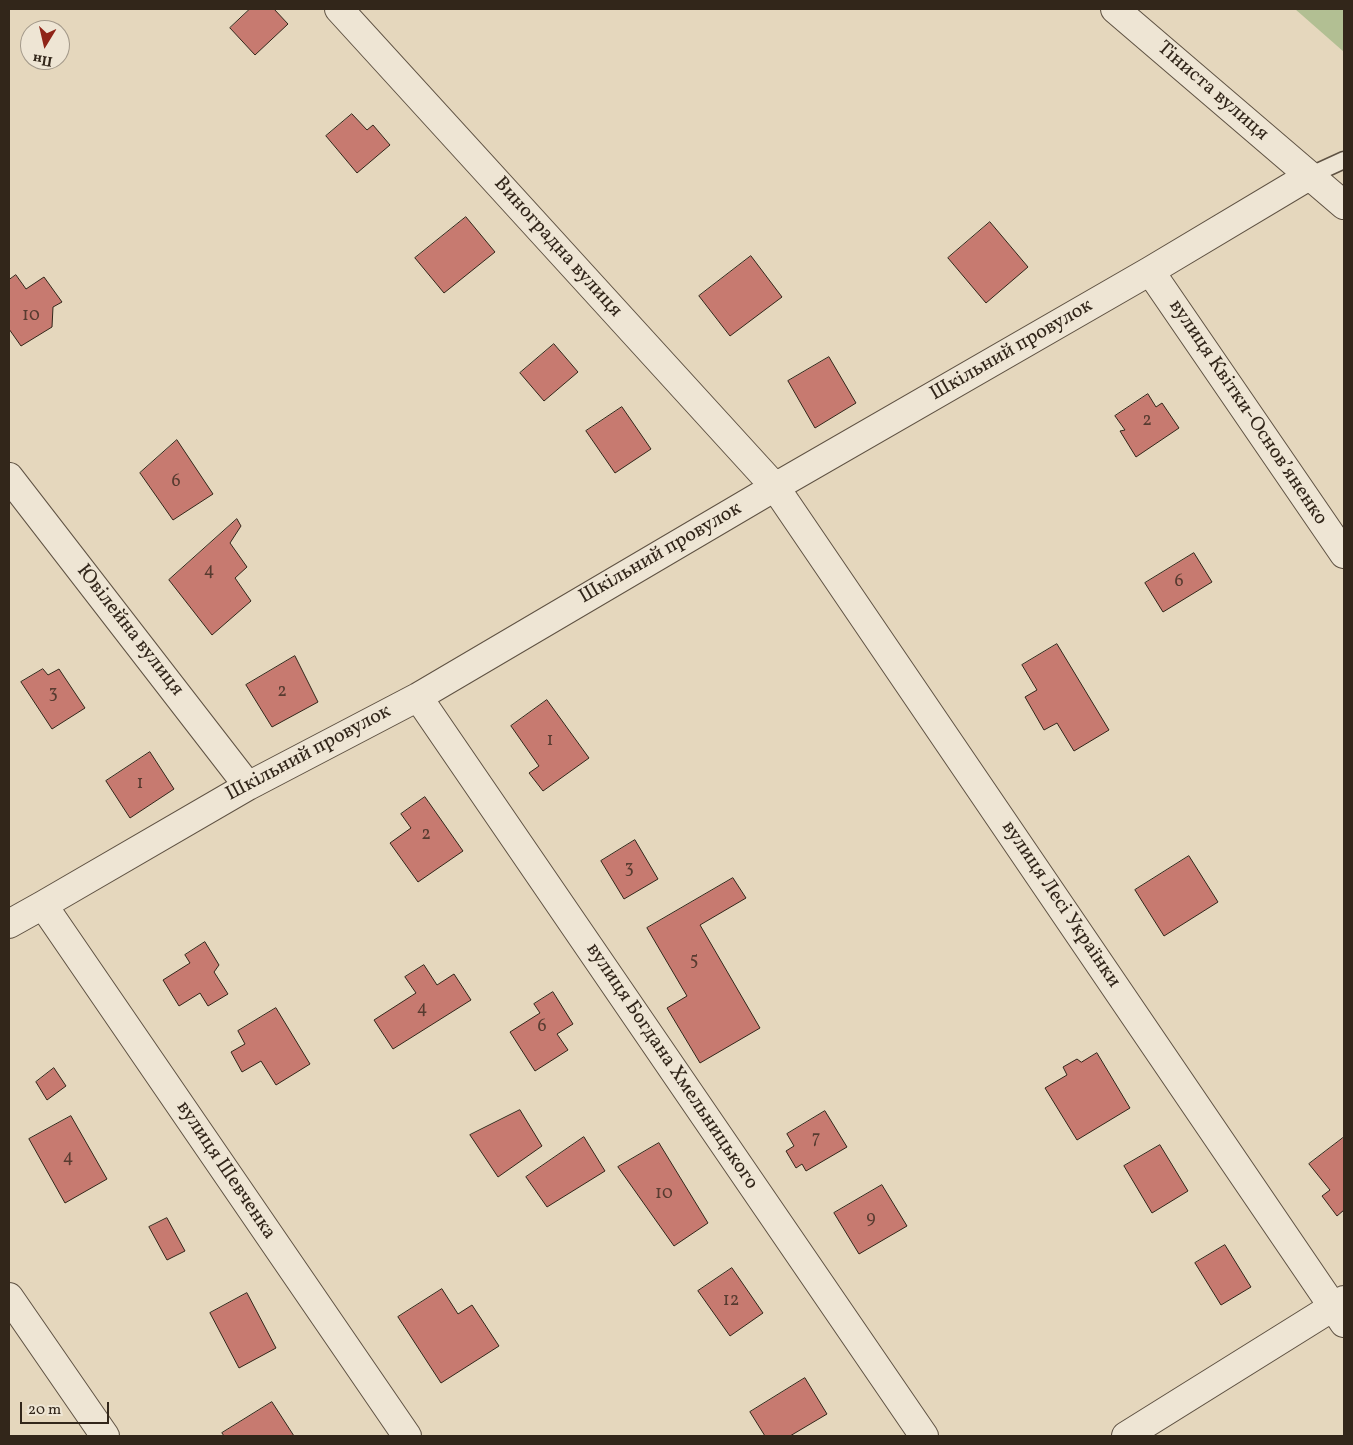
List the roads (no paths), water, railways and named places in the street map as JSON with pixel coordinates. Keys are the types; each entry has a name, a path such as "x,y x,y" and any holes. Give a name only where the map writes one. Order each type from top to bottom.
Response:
{"street":[{"name":"Виноградна вулиця","path":"339,9 775,487"},
{"name":"Тіниста вулиця","path":"1115,9 1344,205"},
{"name":"Шкільний провулок","path":"9,924 248,786 418,697 775,487 1150,272 1309,176"},
{"name":"вулиця Квітки-Основʼяненко","path":"1150,272 1344,554"},
{"name":"Ювілейна вулиця","path":"9,477 248,786"},
{"name":"вулиця Лесі Українки","path":"775,487 1341,1310"},
{"name":"вулиця Богдана Хмельницького","path":"418,697 924,1436"},
{"name":"вулиця Шевченка","path":"43,905 407,1436"},
{"path":"9,1297 105,1436"},
{"path":"1126,1436 1341,1310"}],"lane":[{"path":"1309,176 1344,160"}]}
